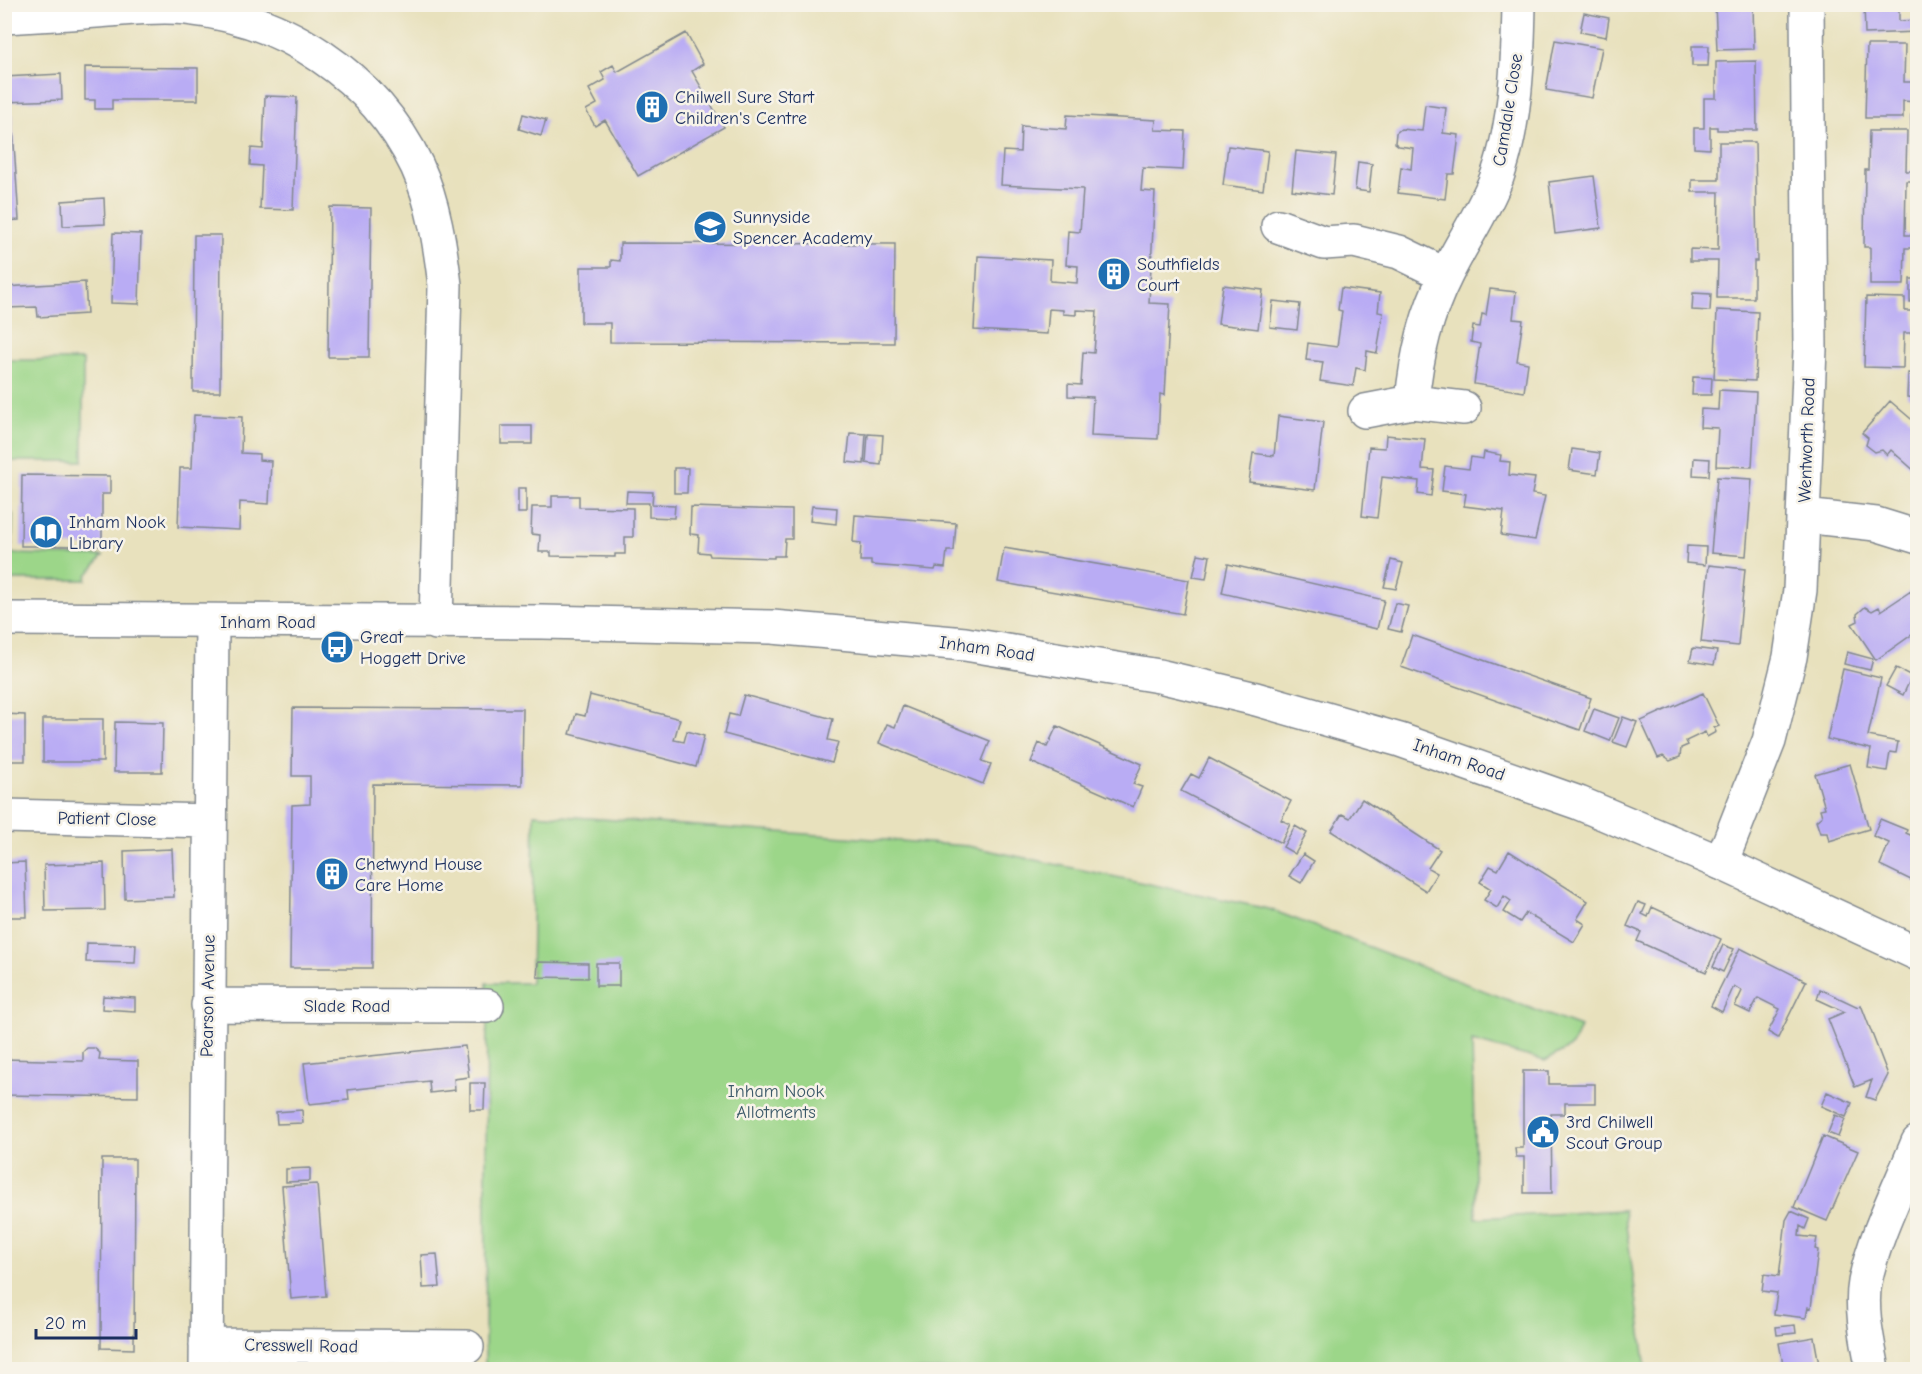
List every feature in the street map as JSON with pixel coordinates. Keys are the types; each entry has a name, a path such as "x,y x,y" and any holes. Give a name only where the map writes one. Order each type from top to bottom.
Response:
{"street":[{"name":"Camdale Close","path":"1412,402 1416,358 1430,310 1496,180 1504,156 1513,101 1519,4"},
{"name":"Wentworth Road","path":"1721,863 1769,741 1790,657 1800,590 1810,349 1807,4"},
{"path":"4,17 147,7 185,7 218,13 250,22 307,45 352,80 385,113 417,167 439,237 445,285 436,623"},
{"path":"1278,226 1324,243 1354,241 1399,252 1446,275"},
{"path":"1365,411 1412,402 1464,408"},
{"path":"1804,516 1876,524 1917,537"},
{"name":"Inham Road","path":"4,619 212,622 542,622 772,627 965,644 1159,676 1256,699 1431,750 1579,803 1721,863 1917,954"},
{"name":"Pearson Avenue","path":"206,1357 212,622"},
{"name":"Patient Close","path":"4,816 210,821"},
{"name":"Slade Road","path":"208,1005 486,1006"},
{"path":"1874,1370 1865,1321 1865,1283 1884,1226 1917,1142"},
{"name":"Cresswell Road","path":"206,1357 467,1347"}],"green space":[{"path":"5,360 83,360 83,461 5,461"},
{"path":"5,514 13,514 12,544 5,542"},
{"path":"4,551 15,554 103,556 87,575 86,580 5,580"},
{"name":"Inham Nook Allotments","path":"534,814 968,846 1269,909 1580,1027 1572,1046 1545,1061 1472,1041 1476,1218 1624,1210 1646,1369 485,1370 487,983 531,983"}],"building":[{"path":"1715,4 1753,4 1754,49 1717,50"},
{"path":"1864,4 1899,4 1899,21 1917,20 1917,32 1865,34"},
{"path":"1584,13 1609,18 1606,37 1580,32"},
{"name":"Chilwell Sure Start Children's Centre","path":"686,33 703,64 692,71 724,127 638,176 605,120 595,126 586,110 597,104 589,89 605,80 601,72 613,65 617,72"},
{"path":"1555,40 1602,48 1592,98 1546,90"},
{"path":"1867,45 1905,45 1904,82 1917,82 1917,102 1903,101 1903,118 1865,118"},
{"path":"1692,46 1709,46 1708,66 1692,66"},
{"path":"1756,61 1757,130 1717,130 1717,127 1710,127 1710,149 1694,148 1694,128 1704,128 1704,98 1716,98 1716,62"},
{"path":"85,67 198,68 198,100 112,100 112,109 95,109 95,100 85,100"},
{"path":"61,74 62,100 4,102 4,77"},
{"path":"265,96 297,97 293,210 260,209 262,166 250,165 251,148 263,149"},
{"path":"1425,105 1446,108 1443,133 1459,135 1454,174 1448,174 1445,199 1398,193 1401,167 1411,169 1413,148 1399,146 1395,143 1396,133 1401,129 1422,131"},
{"path":"12,114 19,220 4,221 4,115"},
{"path":"523,114 546,120 541,136 519,129"},
{"name":"Southfields Court","path":"1067,115 1156,120 1155,130 1185,131 1183,170 1143,168 1141,191 1155,192 1149,303 1170,304 1165,395 1160,394 1158,439 1091,436 1093,397 1068,396 1068,384 1081,385 1083,352 1094,353 1097,311 1076,310 1076,315 1063,314 1063,310 1049,309 1047,334 974,330 978,256 1051,260 1050,281 1077,283 1078,266 1066,265 1068,231 1080,232 1083,189 1001,185 1003,151 1020,152 1021,126 1066,129"},
{"path":"1911,115 1917,115 1917,135 1911,135"},
{"path":"1869,131 1907,131 1906,171 1917,171 1917,181 1906,181 1905,235 1917,235 1917,248 1905,248 1904,285 1870,285 1870,247 1864,247 1865,170 1868,170"},
{"path":"1719,142 1755,142 1757,261 1754,261 1754,298 1717,298 1718,261 1690,261 1690,249 1718,250 1719,192 1692,192 1692,180 1719,180"},
{"path":"1228,146 1268,151 1263,190 1223,185"},
{"path":"1296,151 1336,155 1332,195 1292,190"},
{"path":"1358,162 1372,164 1369,192 1355,190"},
{"path":"1594,176 1601,228 1555,234 1549,182"},
{"path":"104,198 105,224 63,226 62,201"},
{"path":"330,207 371,208 369,357 328,357"},
{"path":"113,233 141,234 139,304 111,303"},
{"path":"194,235 221,235 220,392 193,392"},
{"path":"620,243 895,244 894,343 610,342 610,323 581,323 581,267 611,267 611,260 620,261"},
{"path":"1910,279 1917,279 1917,302 1910,302"},
{"path":"85,282 87,314 38,317 37,307 5,308 5,287"},
{"path":"1223,285 1263,290 1258,329 1218,324"},
{"path":"1341,288 1380,293 1378,312 1383,313 1377,353 1367,351 1365,370 1356,368 1353,386 1320,381 1323,362 1306,360 1308,343 1337,347 1342,311 1338,310"},
{"path":"1490,289 1516,292 1513,319 1523,320 1517,361 1528,363 1524,392 1474,384 1480,344 1471,342 1473,326 1480,327 1482,314 1486,315"},
{"path":"1693,293 1711,294 1710,311 1692,310"},
{"path":"1866,297 1905,298 1905,311 1915,311 1915,333 1904,333 1903,368 1864,367"},
{"path":"1273,301 1300,304 1297,330 1270,327"},
{"path":"1717,310 1758,312 1755,381 1714,379"},
{"path":"1908,373 1917,374 1917,398 1907,397"},
{"path":"1693,377 1712,378 1711,395 1692,395"},
{"path":"1719,390 1756,392 1752,467 1716,466 1718,428 1700,427 1701,409 1718,410"},
{"path":"1890,401 1917,424 1917,473 1891,450 1887,455 1882,450 1875,452 1866,445 1868,438 1862,433"},
{"path":"194,415 242,417 241,453 259,454 259,460 271,461 269,504 240,502 239,530 178,527 180,468 192,468"},
{"path":"1278,416 1323,422 1315,490 1249,482 1253,453 1274,456"},
{"path":"501,426 532,426 532,444 501,444"},
{"path":"850,433 866,434 864,464 847,462"},
{"path":"868,434 883,435 881,465 866,463"},
{"path":"1386,435 1425,439 1422,469 1434,470 1431,496 1418,494 1419,481 1382,477 1377,518 1362,516 1369,447 1385,448"},
{"path":"1572,449 1600,453 1597,474 1569,470"},
{"path":"1484,452 1501,455 1500,461 1510,462 1509,475 1535,478 1532,494 1545,496 1535,540 1501,535 1504,511 1464,506 1466,494 1442,491 1445,466 1469,469 1471,457 1483,459"},
{"path":"1694,458 1710,459 1709,476 1693,475"},
{"path":"674,468 688,468 687,493 674,493"},
{"path":"22,475 110,476 110,494 102,494 102,546 21,546"},
{"path":"1717,477 1752,479 1746,556 1711,553"},
{"path":"518,488 526,488 526,513 518,513"},
{"path":"627,491 653,492 652,504 675,505 674,518 649,517 649,503 626,503"},
{"path":"552,496 579,496 579,507 633,508 633,537 625,537 625,554 615,554 615,557 551,556 551,552 539,552 540,535 531,534 532,507 552,507"},
{"path":"812,506 837,508 836,524 810,521"},
{"path":"691,507 792,510 792,539 785,539 784,556 774,556 774,558 710,556 709,553 698,552 699,535 690,534"},
{"path":"855,515 956,523 954,551 947,551 945,568 936,567 935,570 871,565 871,561 860,561 861,543 853,542"},
{"path":"1687,546 1706,547 1705,565 1686,563"},
{"path":"1004,548 1189,580 1183,614 998,582"},
{"path":"1198,554 1210,556 1206,579 1193,577"},
{"path":"1391,560 1403,563 1396,589 1384,587"},
{"path":"1228,564 1384,600 1377,629 1222,593"},
{"path":"1709,565 1745,569 1738,646 1701,642"},
{"path":"1911,591 1917,601 1917,631 1876,660 1852,624 1858,621 1857,614 1865,607 1872,611 1879,607 1881,611"},
{"path":"1395,603 1408,606 1401,632 1388,629"},
{"path":"1412,635 1591,698 1580,730 1401,667"},
{"path":"1693,648 1717,651 1714,665 1690,661"},
{"path":"1847,652 1873,659 1870,670 1844,664"},
{"path":"1896,668 1912,676 1903,695 1886,686"},
{"path":"1843,669 1881,678 1868,736 1898,742 1896,753 1890,752 1887,771 1868,768 1871,749 1827,739"},
{"path":"1703,693 1719,726 1714,728 1716,732 1707,737 1705,732 1686,741 1688,745 1681,748 1680,757 1670,761 1663,756 1658,758 1641,721"},
{"path":"590,695 680,719 674,740 684,742 687,731 704,736 696,767 570,734 576,714 585,716"},
{"path":"744,695 833,719 828,740 838,742 832,763 724,734 729,714 738,716"},
{"path":"903,706 990,741 982,761 991,764 983,784 879,743 887,724 895,727"},
{"name":"Chetwynd House Care Home","path":"293,708 523,709 522,785 373,784 372,968 290,968 292,805 310,804 310,776 292,776"},
{"path":"1594,709 1619,718 1610,741 1585,731"},
{"path":"4,714 25,715 25,761 4,761"},
{"path":"1623,717 1637,722 1627,747 1613,742"},
{"path":"43,719 103,719 103,762 43,762"},
{"path":"115,722 163,723 162,772 114,772"},
{"path":"1057,726 1142,764 1133,784 1142,787 1133,807 1031,762 1039,743 1047,747"},
{"path":"1209,758 1291,801 1281,820 1290,824 1281,843 1181,791 1191,774 1199,778"},
{"path":"1850,764 1869,829 1829,841 1827,833 1820,833 1816,821 1822,816 1820,809 1825,808 1815,774"},
{"path":"1362,799 1440,850 1428,868 1437,873 1426,891 1331,831 1342,814 1350,818"},
{"path":"1880,819 1907,830 1906,833 1917,838 1917,883 1880,865 1889,843 1873,836"},
{"path":"1295,826 1307,833 1295,854 1283,847"},
{"path":"172,849 174,897 125,899 124,851"},
{"path":"1509,851 1588,901 1577,919 1585,924 1574,942 1526,913 1520,922 1504,912 1511,901 1504,896 1497,908 1484,900 1491,889 1480,882 1490,866 1498,870"},
{"path":"1303,854 1314,861 1301,883 1289,876"},
{"path":"25,862 27,917 4,917 4,863"},
{"path":"104,863 105,910 45,911 44,865"},
{"path":"1638,902 1646,905 1642,914 1648,917 1652,907 1721,939 1706,972 1637,941 1641,932 1627,926"},
{"path":"87,943 136,944 135,963 86,962"},
{"path":"1723,945 1734,949 1723,972 1713,967"},
{"path":"1740,948 1806,981 1778,1038 1768,1032 1780,1009 1758,998 1750,1013 1735,1006 1742,991 1734,986 1722,1012 1711,1006"},
{"path":"538,962 588,963 588,978 537,977"},
{"path":"596,963 619,963 619,986 596,986"},
{"path":"1820,989 1858,1007 1861,1005 1888,1075 1875,1100 1866,1097 1872,1080 1855,1087 1828,1019 1845,1012 1817,999"},
{"path":"103,996 135,998 135,1011 102,1009"},
{"path":"465,1046 469,1077 454,1079 455,1090 430,1093 429,1081 348,1090 349,1100 309,1104 304,1063"},
{"path":"87,1048 94,1048 100,1053 99,1060 138,1061 138,1097 4,1095 4,1059 83,1061 83,1052"},
{"path":"1523,1071 1549,1071 1549,1084 1595,1084 1595,1103 1565,1103 1565,1114 1551,1114 1552,1193 1524,1193 1524,1157 1516,1157 1515,1148 1523,1148"},
{"path":"470,1083 485,1083 484,1110 470,1110"},
{"path":"1827,1092 1852,1103 1846,1117 1821,1106"},
{"path":"302,1110 303,1123 277,1124 276,1112"},
{"path":"1835,1115 1845,1119 1838,1137 1828,1133"},
{"path":"1823,1136 1858,1151 1827,1221 1794,1207"},
{"path":"102,1159 135,1159 134,1349 101,1348"},
{"path":"310,1168 310,1181 286,1182 286,1169"},
{"path":"317,1184 326,1296 291,1299 282,1186"},
{"path":"1791,1211 1809,1219 1805,1229 1800,1226 1799,1236 1817,1238 1815,1249 1818,1250 1811,1308 1808,1307 1806,1318 1774,1314 1777,1293 1762,1291 1764,1274 1779,1276 1786,1220"},
{"path":"437,1254 440,1287 423,1288 421,1255"},
{"path":"1795,1325 1796,1333 1777,1335 1776,1327"},
{"path":"1814,1337 1820,1370 1784,1370 1779,1343"}],"place":[{"name":"Chilwell Sure Start Children's Centre","path":"652,107"},
{"name":"Sunnyside Spencer Academy","path":"710,227"},
{"name":"Southfields Court","path":"1114,274"},
{"name":"Inham Nook Library","path":"46,532"},
{"name":"Great Hoggett Drive","path":"337,647"},
{"name":"Chetwynd House Care Home","path":"332,874"},
{"name":"3rd Chilwell Scout Group","path":"1543,1132"}]}
